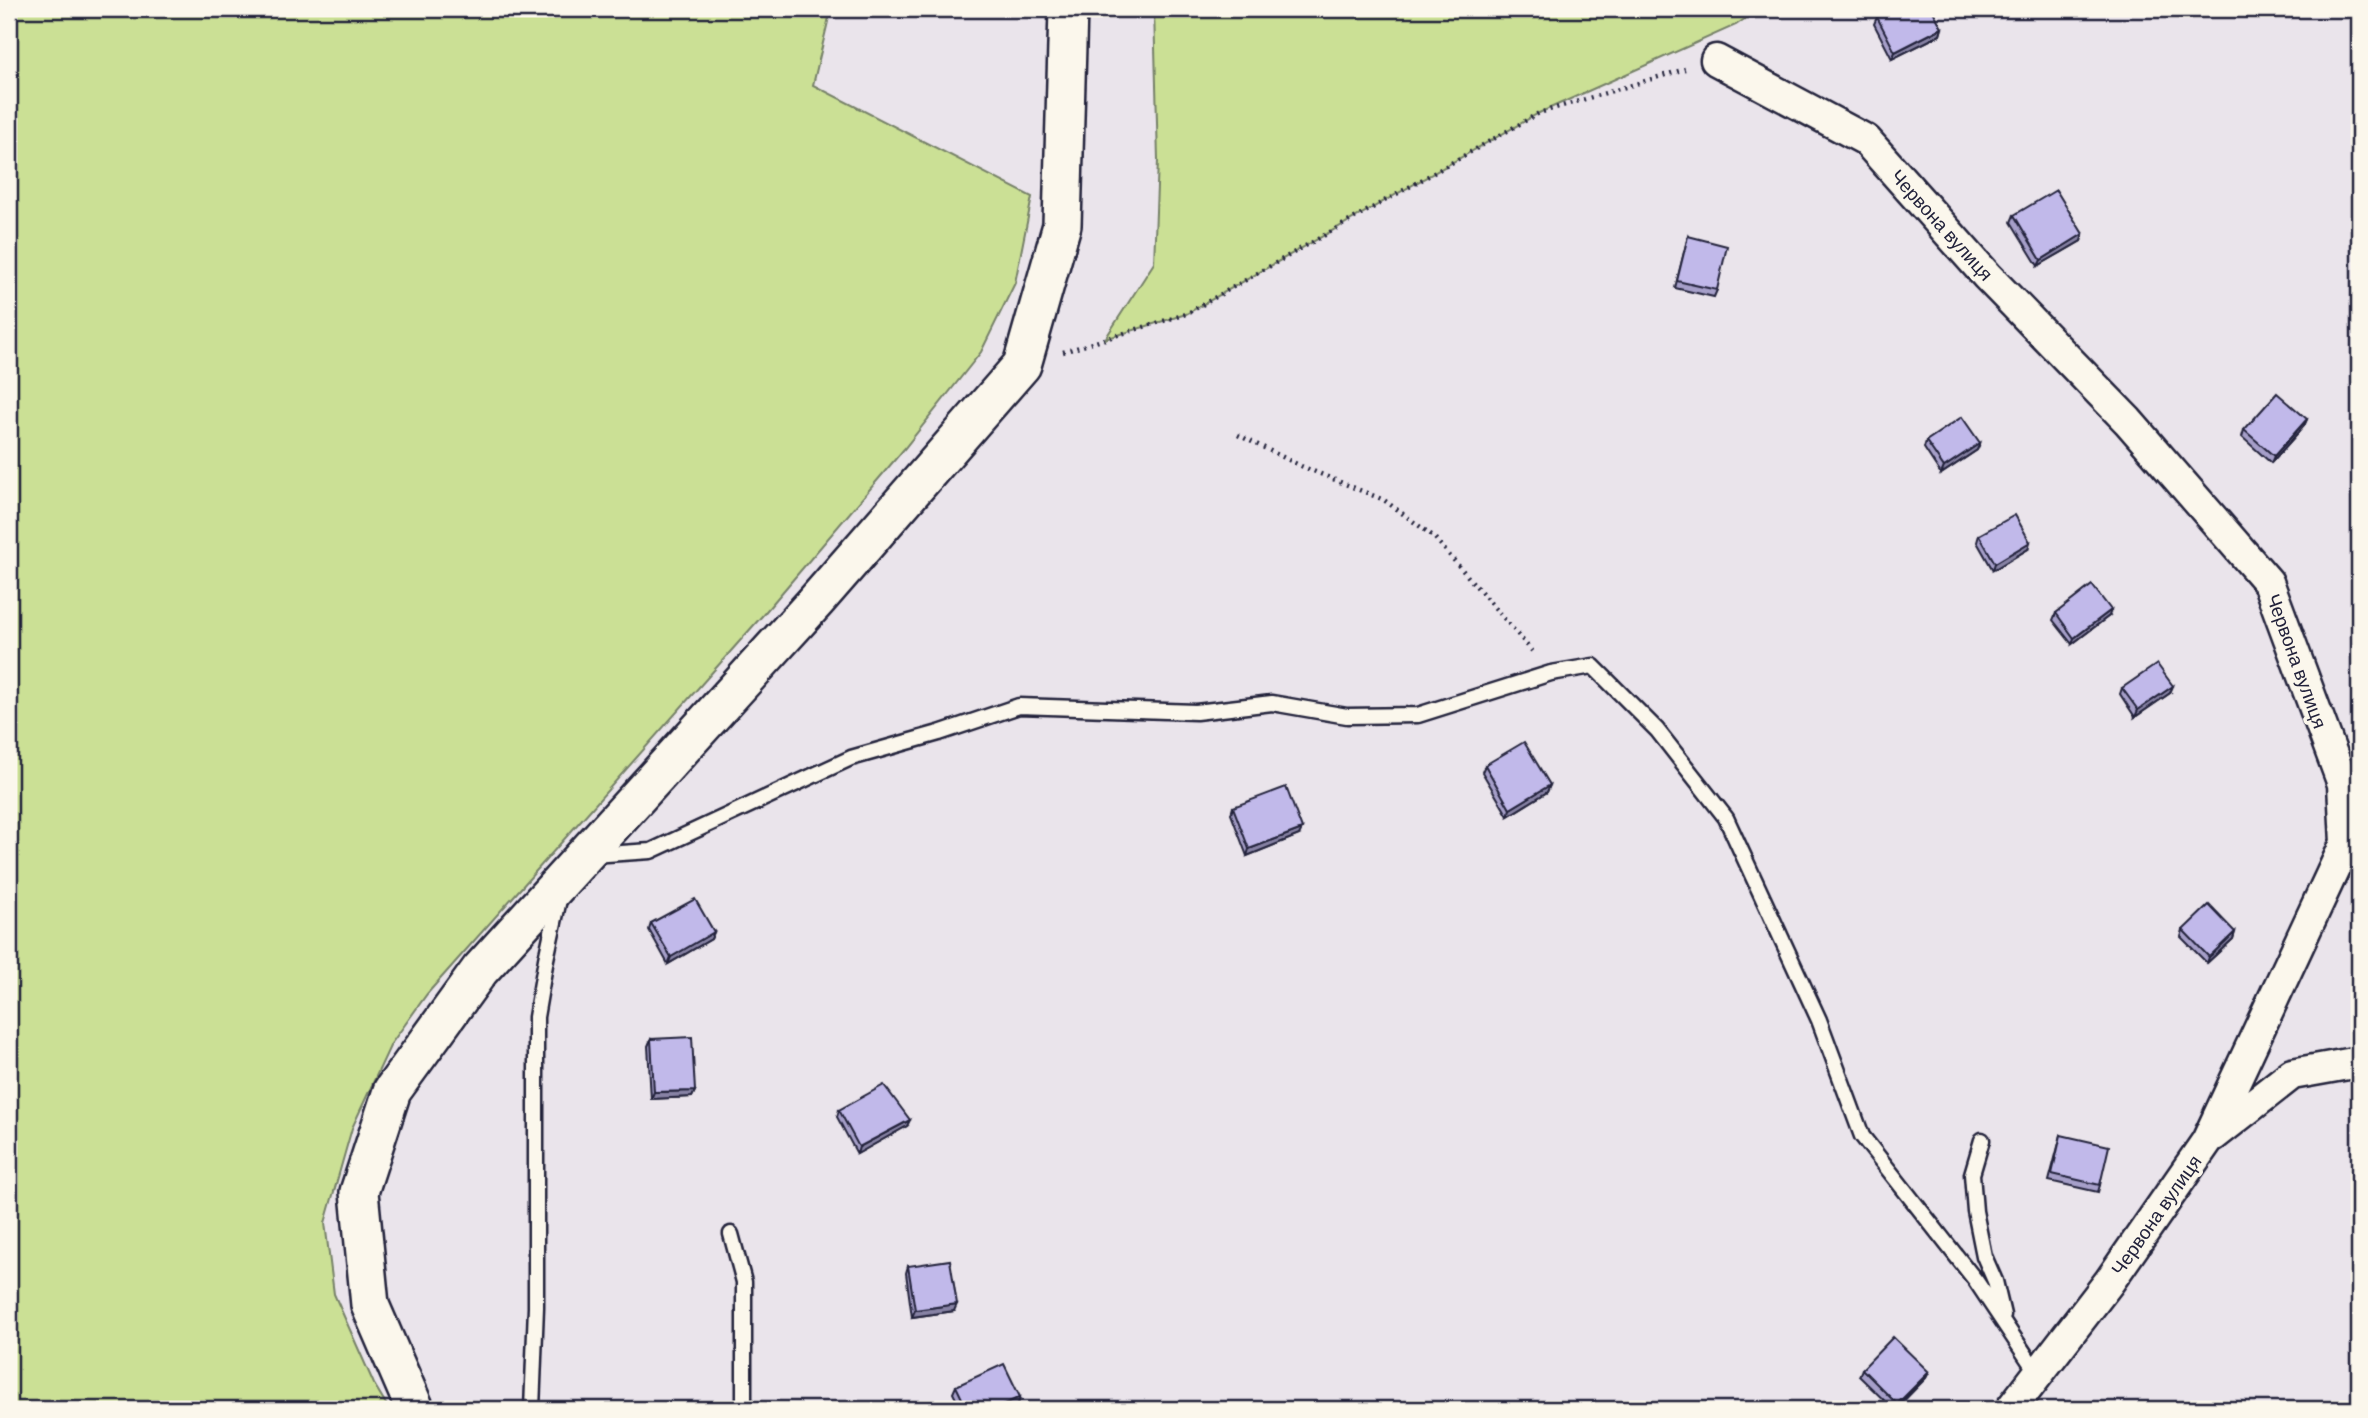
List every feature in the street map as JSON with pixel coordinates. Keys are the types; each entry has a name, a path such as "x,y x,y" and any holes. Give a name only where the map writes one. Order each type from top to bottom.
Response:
{"street":[{"path":"415,1409 370,1305 359,1192 392,1091 480,970 817,600 1022,365 1062,225 1068,9"},
{"name":"Червона вулиця","path":"1716,60 1866,140 1987,276 2128,421 2268,582 2343,784 2352,853 2207,1141 2109,1282 2011,1409"},
{"path":"2207,1141 2292,1074 2359,1062"}],"lane":[{"path":"587,855 651,851 851,758 939,733 1019,706 1196,712 1272,703 1348,716 1418,715 1551,673 1593,666 1657,730 1726,818 1819,1020 1862,1136 1908,1198 1976,1281 2038,1374"},
{"path":"532,1409 536,1307 536,1017 560,901 560,884"},
{"path":"1982,1140 1972,1174 1975,1211 1984,1256 1995,1281 2006,1325"},
{"path":"731,1234 744,1282 744,1409"}],"path":[{"path":"1022,365 1186,314 1539,113 1716,60"},
{"path":"1238,435 1301,466 1384,500 1433,536 1551,673"}],"green space":[{"path":"9,9 831,9 813,85 1032,197 1015,283 981,352 904,449 762,616 427,994 391,1044 352,1128 325,1223 334,1294 374,1384 389,1409 9,1409"},
{"path":"1154,9 1759,9 1736,25 1539,113 1186,314 1105,339 1154,263 1158,160"}],"building":[{"path":"1894,9 1932,9 1942,28 1895,52 1877,17"},
{"path":"2056,190 2083,234 2041,260 2014,215"},
{"path":"1688,236 1727,246 1717,290 1677,281"},
{"path":"2277,393 2307,419 2274,456 2244,430"},
{"path":"1962,417 1980,443 1944,467 1926,441"},
{"path":"2015,515 2030,542 1995,563 1979,535"},
{"path":"2092,585 2111,610 2074,638 2056,613"},
{"path":"2157,664 2173,686 2138,710 2122,688"},
{"path":"1524,742 1550,785 1510,809 1485,765"},
{"path":"1286,787 1302,829 1249,849 1233,807"},
{"path":"695,899 714,932 671,957 651,923"},
{"path":"2209,905 2235,932 2209,957 2183,930"},
{"path":"692,1037 695,1091 654,1092 651,1039"},
{"path":"884,1085 910,1120 859,1147 839,1110"},
{"path":"2061,1135 2109,1146 2100,1185 2052,1174"},
{"path":"950,1260 957,1304 915,1310 908,1266"},
{"path":"1893,1337 1929,1372 1897,1404 1862,1369"},
{"path":"1004,1364 1020,1397 994,1409 967,1409 956,1386"}]}
